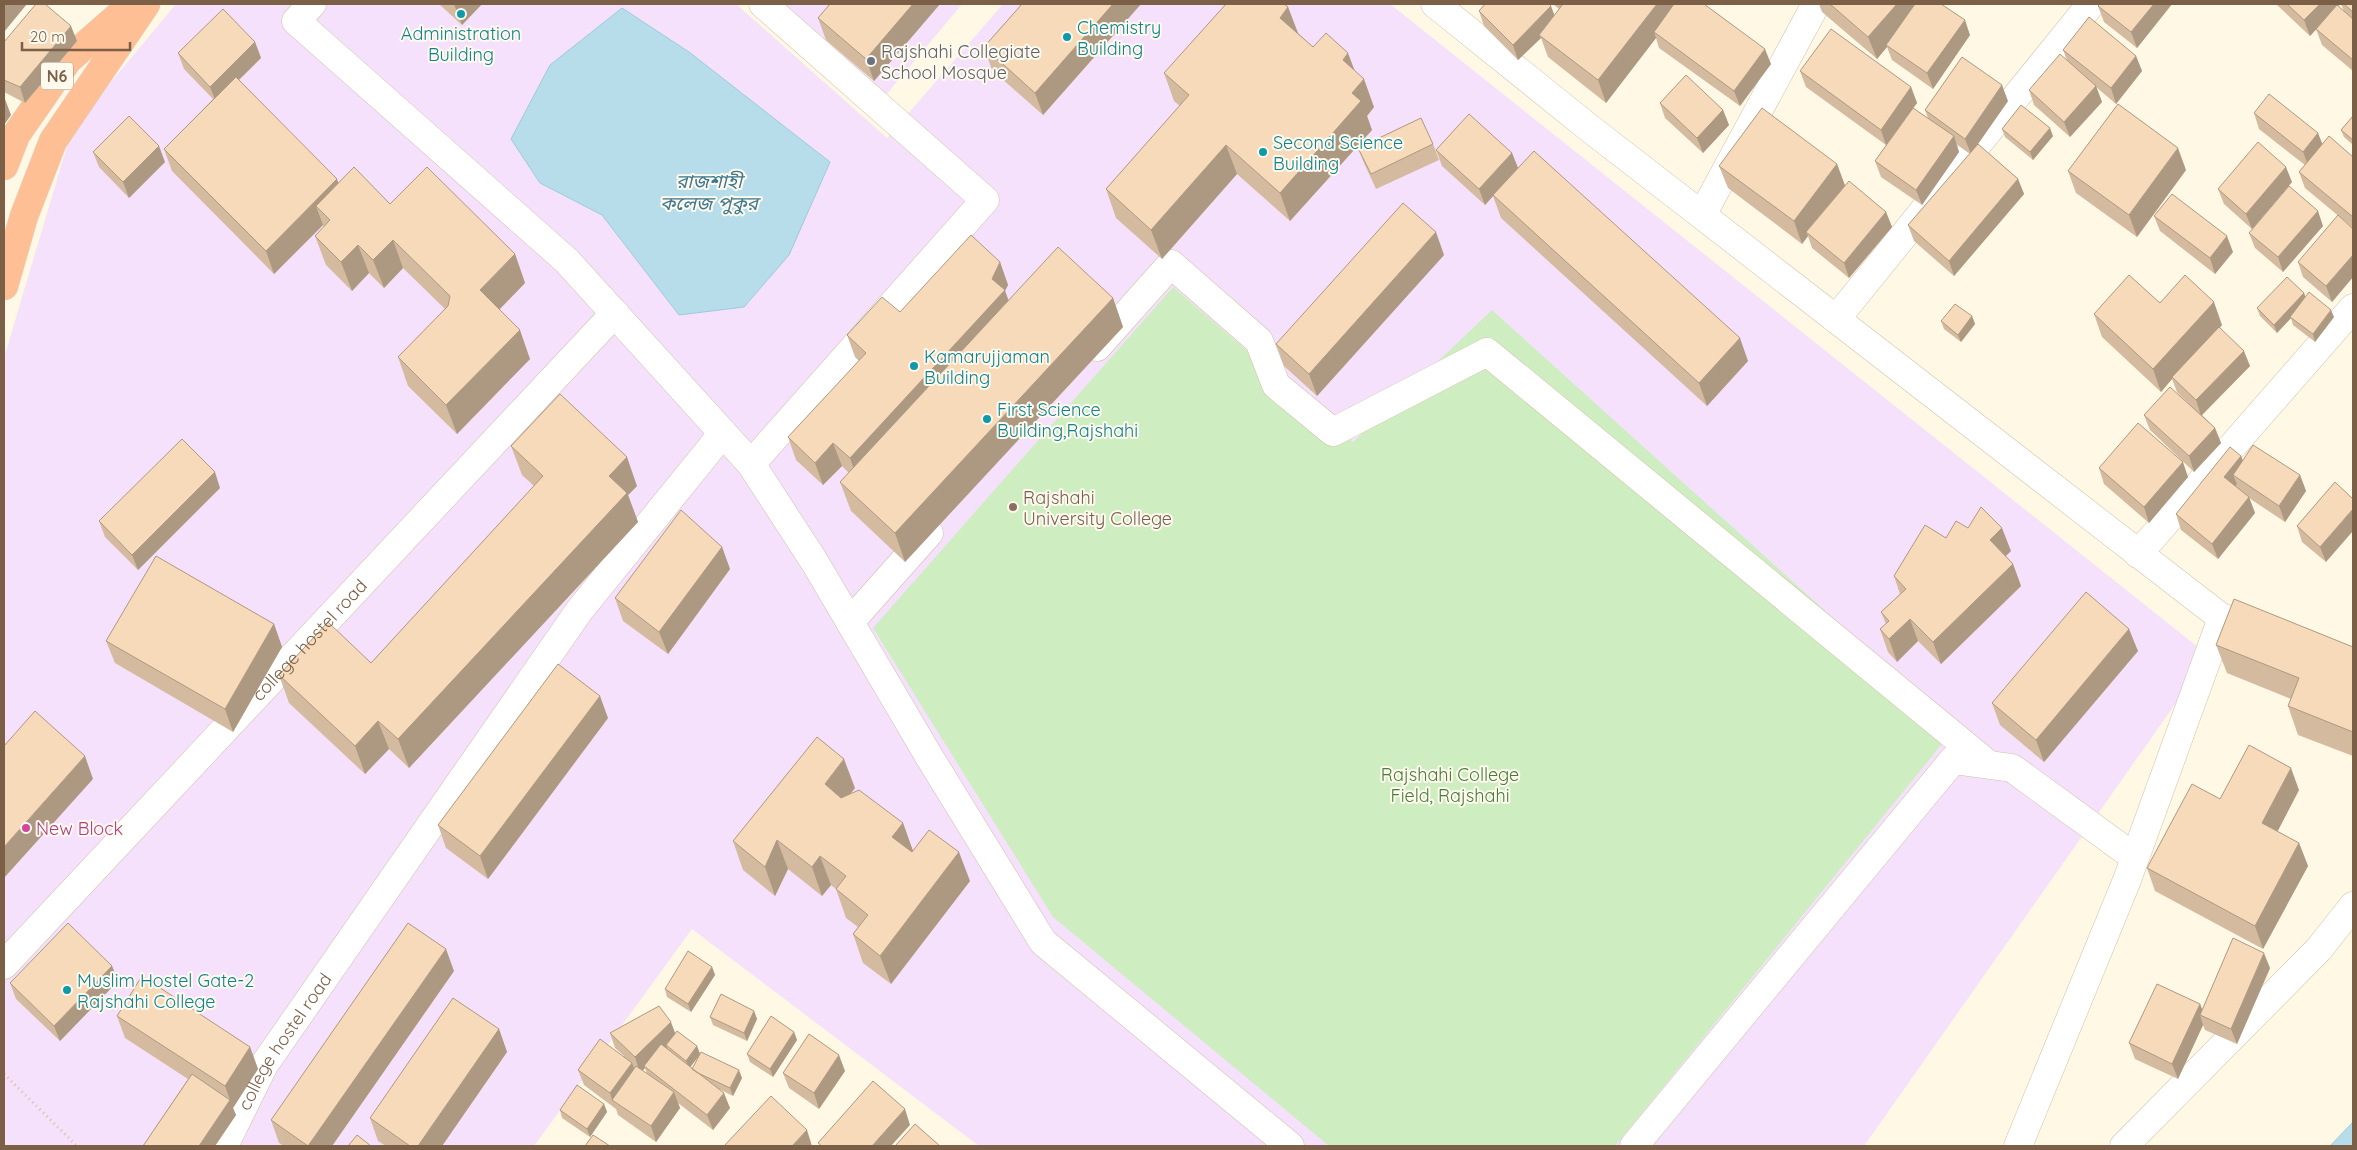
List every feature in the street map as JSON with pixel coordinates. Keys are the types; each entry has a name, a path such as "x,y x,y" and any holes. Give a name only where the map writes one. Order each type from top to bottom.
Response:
{"highway":[{"name":"N6","path":"4,166 16,136 68,60 132,4"},
{"path":"4,286 24,216 53,142 146,4"}],"street":[{"path":"312,4 296,21 567,261 751,464 814,561 930,758 1043,942 1290,1146"},
{"path":"751,464 985,200 763,4"},
{"path":"1435,4 1702,216 2222,618 2288,632"},
{"path":"1702,216 1816,4"},
{"path":"1836,320 2091,4"},
{"path":"1079,366 1171,264 1259,341 1276,385 1333,432 1487,352 1988,764"},
{"path":"2138,554 2353,308"},
{"name":"college hostel road","path":"4,966 615,314"},
{"name":"college hostel road","path":"224,1146 264,1065 578,611 723,433"},
{"path":"850,622 948,512"},
{"path":"2018,1146 2134,856 2222,618"},
{"path":"1634,1146 1953,760 2012,768 2134,856"},
{"path":"2124,1146 2319,949 2353,906"}],"path":[{"path":"4,1074 76,1146"}],"shaded area":[{"name":"Rajshahi University College","path":"176,4 736,4 887,138 1003,4 1390,4 2209,656 1864,1146 979,1146 692,929 534,1146 4,1146 4,358 72,129"},
{"path":"759,4 962,4 875,108"}],"green space":[{"name":"Rajshahi College Field, Rajshahi","path":"1173,287 1353,442 1492,310 1955,728 1615,1146 1329,1146 1053,917 873,628"}],"water":[{"name":"রাজশাহী কলেজ পুকুর","path":"622,8 689,52 830,162 789,255 744,307 679,315 602,215 540,183 511,139 550,65"},
{"path":"2353,1122 2353,1146 2330,1146"}],"building":[{"path":"36,4 45,4 71,26 20,87 4,80 4,42"},
{"path":"830,4 913,4 866,59 818,18"},
{"path":"1022,4 1113,4 1035,93 984,47"},
{"name":"Second Science Building","path":"1226,4 1284,4 1288,7 1280,18 1313,47 1326,33 1348,53 1343,60 1364,79 1352,93 1361,101 1280,193 1226,145 1151,230 1106,189 1189,95 1164,73"},
{"path":"1485,4 1549,4 1551,6 1513,45 1479,11"},
{"path":"1563,4 1657,4 1598,80 1539,35"},
{"path":"1674,4 1704,4 1765,49 1734,91 1654,32"},
{"path":"1830,4 1897,4 1868,37"},
{"path":"1915,4 1941,4 1965,20 1927,73 1886,45"},
{"path":"2100,4 2154,4 2131,32 2098,6"},
{"path":"2287,4 2320,4 2304,20"},
{"path":"2344,4 2353,4 2353,12"},
{"path":"2337,5 2353,19 2353,60 2316,29"},
{"path":"223,9 255,42 210,87 178,53"},
{"path":"2089,17 2136,56 2111,88 2063,50"},
{"path":"1831,29 1911,87 1881,130 1800,71"},
{"path":"2060,54 2096,86 2064,122 2029,90"},
{"path":"1962,57 2002,85 1965,139 1925,110"},
{"path":"1686,75 1723,110 1697,138 1660,103"},
{"path":"236,77 337,179 266,251 164,149"},
{"path":"2269,94 2318,133 2303,152 2254,113"},
{"path":"2118,104 2178,148 2129,215 2068,171"},
{"path":"2021,105 2050,128 2030,152 2002,129"},
{"path":"1762,108 1837,164 1794,221 1719,166"},
{"path":"1913,108 1954,136 1916,190 1875,161"},
{"path":"1469,114 1512,153 1479,189 1436,150"},
{"path":"129,116 159,146 123,182 93,152"},
{"path":"2353,116 2353,140 2341,130"},
{"path":"1421,118 1433,144 1371,174 1358,148"},
{"path":"2329,136 2353,157 2353,217 2299,172"},
{"path":"2258,142 2286,167 2246,214 2218,189"},
{"path":"1978,144 2018,179 1949,261 1908,225"},
{"path":"1534,151 1740,338 1699,383 1493,195"},
{"path":"354,167 390,204 427,167 515,254 480,290 520,330 446,405 398,357 448,306 450,296 393,240 373,260 358,245 341,262 315,236 330,220 316,206"},
{"path":"1849,181 1886,212 1844,263 1806,232"},
{"path":"2289,186 2318,211 2278,257 2249,233"},
{"path":"2172,194 2227,236 2210,258 2154,216"},
{"path":"1403,203 1436,232 1309,374 1276,344"},
{"path":"2338,215 2353,229 2353,255 2326,286 2298,262"},
{"name":"Kamarujjaman Building","path":"971,235 1000,262 992,279 1005,290 850,458 833,443 815,463 788,437 866,353 847,335 882,297 900,312"},
{"name":"First Science Building,Rajshahi","path":"1058,247 1113,298 895,533 840,482"},
{"path":"2129,275 2160,303 2185,275 2214,302 2153,369 2094,314"},
{"path":"2287,277 2304,293 2274,325 2257,308"},
{"path":"2309,292 2331,310 2313,334 2290,317"},
{"path":"1955,304 1972,316 1958,335 1941,321"},
{"path":"2219,327 2244,351 2196,400 2172,377"},
{"path":"2170,387 2215,428 2189,456 2144,415"},
{"path":"560,394 627,457 609,476 627,493 398,739 378,721 355,746 279,675 328,622 371,663 543,476 511,446"},
{"path":"2138,423 2183,462 2144,507 2099,468"},
{"path":"182,439 215,472 132,555 99,521"},
{"path":"2253,445 2300,475 2279,506 2233,475"},
{"path":"2230,447 2241,456 2224,477 2249,497 2212,544 2176,514"},
{"path":"2335,482 2353,499 2353,509 2320,547 2297,526"},
{"path":"1981,507 2002,528 1990,540 2013,564 1933,642 1910,619 1889,639 1880,629 1889,621 1881,612 1906,589 1894,576 1925,525 1946,538 1956,521 1968,528"},
{"path":"681,510 722,547 659,632 615,598"},
{"path":"156,556 274,624 225,709 106,641"},
{"path":"2086,592 2129,629 2036,740 1992,703"},
{"path":"2234,599 2353,647 2353,732 2288,706 2299,678 2216,645"},
{"path":"558,664 600,696 480,856 438,825"},
{"name":"New Block","path":"35,711 85,756 4,847 4,746"},
{"path":"817,737 844,759 825,784 841,798 859,790 903,823 892,837 912,852 929,830 959,852 880,956 853,934 868,915 836,889 846,876 820,856 812,867 777,840 765,867 733,841"},
{"path":"2249,745 2291,768 2262,823 2299,843 2255,926 2147,868 2192,784 2220,799"},
{"name":"Muslim Hostel Gate-2 Rajshahi College","path":"68,923 112,966 54,1026 10,983"},
{"path":"408,923 446,949 308,1146 271,1120"},
{"path":"2233,938 2264,953 2231,1029 2200,1015"},
{"path":"688,951 712,967 688,1004 665,989"},
{"path":"142,976 250,1047 225,1086 117,1016"},
{"path":"2157,984 2200,1004 2172,1064 2129,1043"},
{"path":"721,994 754,1011 744,1033 710,1017"},
{"path":"453,998 499,1029 418,1146 410,1146 370,1118"},
{"path":"659,1006 671,1022 635,1057 610,1033"},
{"path":"771,1016 794,1032 770,1069 747,1054"},
{"path":"677,1031 697,1046 686,1061 666,1045"},
{"path":"809,1034 839,1055 814,1093 783,1073"},
{"path":"600,1039 632,1063 610,1093 578,1070"},
{"path":"661,1044 724,1093 707,1115 644,1066"},
{"path":"701,1052 739,1070 730,1088 692,1069"},
{"path":"636,1066 674,1092 651,1126 612,1100"},
{"path":"192,1074 230,1100 199,1146 143,1146"},
{"path":"873,1081 905,1109 872,1146 822,1146 818,1143"},
{"path":"577,1085 604,1104 587,1129 560,1110"},
{"path":"771,1096 807,1130 792,1146 724,1146"},
{"path":"915,1124 940,1146 895,1146"},
{"path":"357,1135 371,1146 348,1146"},
{"path":"593,1135 610,1146 585,1146"}],"place":[{"name":"Administration Building","path":"461,14"},
{"name":"Chemistry Building","path":"1067,37"},
{"name":"Rajshahi Collegiate School Mosque","path":"871,61"},
{"name":"Second Science Building","path":"1263,152"},
{"name":"Kamarujjaman Building","path":"914,366"},
{"name":"First Science Building,Rajshahi","path":"987,419"},
{"name":"Rajshahi University College","path":"1013,507"},
{"name":"New Block","path":"26,828"},
{"name":"Muslim Hostel Gate-2 Rajshahi College","path":"67,990"}]}
